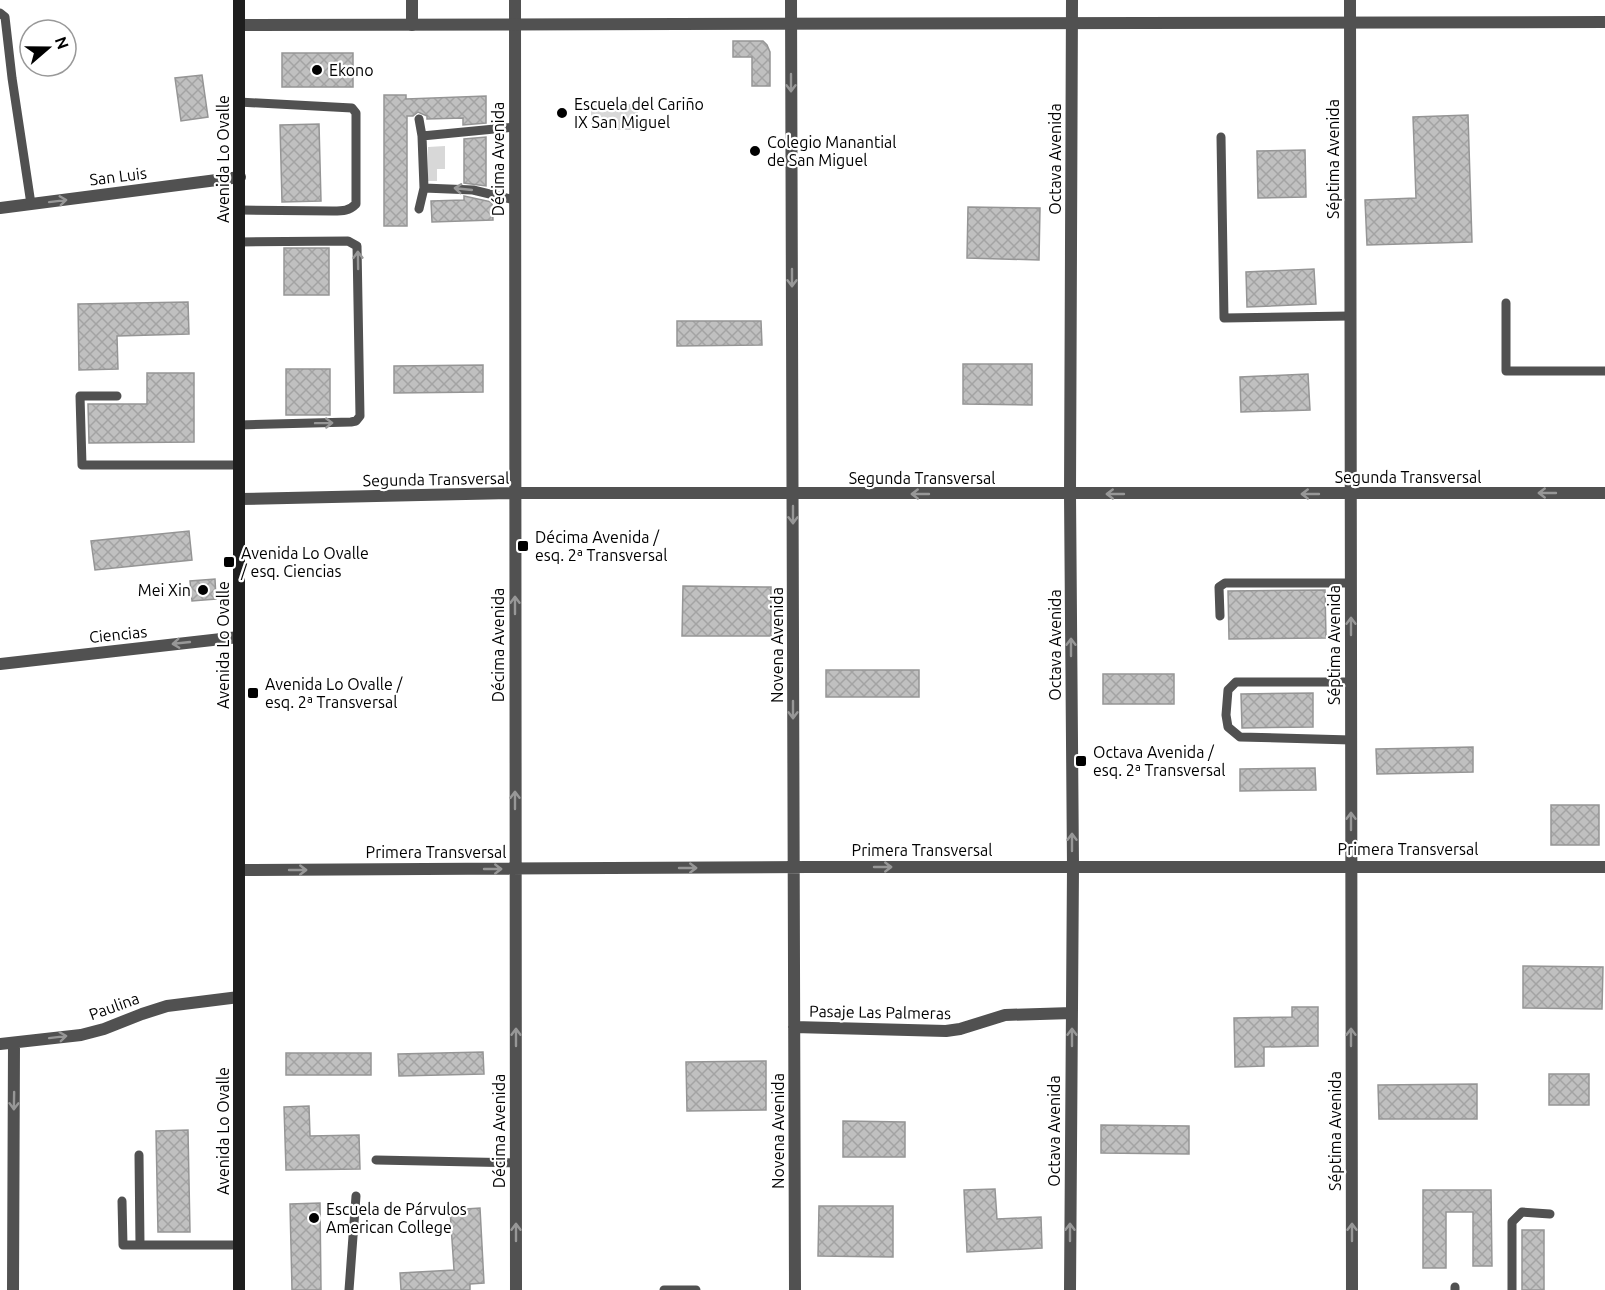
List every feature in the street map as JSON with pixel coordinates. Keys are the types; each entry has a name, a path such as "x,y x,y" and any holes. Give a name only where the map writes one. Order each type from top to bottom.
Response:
{"main road":[{"name":"Avenida Lo Ovalle","path":"239,0 239,1290"}],"street":[{"path":"412,0 412,25"},
{"name":"Décima Avenida","path":"515,0 516,1290"},
{"name":"Novena Avenida","path":"791,0 795,1290"},
{"name":"Octava Avenida","path":"1070,1290 1073,866 1070,494 1072,0"},
{"name":"Séptima Avenida","path":"1350,0 1352,1290"},
{"path":"239,25 1605,22"},
{"name":"San Luis","path":"0,208 240,177"},
{"name":"Segunda Transversal","path":"239,499 514,494 1605,493"},
{"name":"Ciencias","path":"0,664 239,637"},
{"name":"Primera Transversal","path":"239,870 1073,866 1605,867"},
{"name":"Paulina","path":"0,1044 81,1035 167,1006 239,997"},
{"name":"Pasaje Las Palmeras","path":"794,1027 946,1031 960,1029 1005,1014 1072,1013"},
{"path":"13,1290 15,1043"}],"lane":[{"path":"0,13 5,17 31,204"},
{"path":"0,80 12,78"},
{"path":"239,102 352,108 356,112 356,204 346,211 240,210"},
{"path":"419,119 424,188 419,209"},
{"path":"422,136 515,127"},
{"path":"1221,137 1224,318 1350,316"},
{"path":"424,188 466,189 514,200"},
{"path":"239,242 348,241 357,246 360,416 351,423 239,425"},
{"path":"1506,303 1506,371 1605,370"},
{"path":"117,396 80,396 82,465 240,465"},
{"path":"1220,616 1219,588 1225,583 1351,584"},
{"path":"1351,682 1236,682 1228,690 1226,715 1228,727 1240,737 1351,740"},
{"path":"139,1155 140,1245"},
{"path":"376,1160 516,1163"},
{"path":"349,1290 356,1196"},
{"path":"122,1201 123,1245 239,1245"},
{"path":"1512,1290 1512,1222 1522,1212 1550,1214"},
{"path":"664,1290 696,1290"}],"shaded area":[{"path":"638,104 638,130 591,130 591,105"},
{"path":"445,146 445,169 437,169 437,181 428,181 428,147"}],"building":[{"path":"733,41 763,41 767,45 770,52 770,86 752,86 752,57 733,57"},
{"name":"Ekono","path":"282,53 353,53 353,87 282,87"},
{"path":"202,75 208,117 181,121 175,78"},
{"path":"384,95 406,95 406,99 486,96 486,123 463,125 463,118 427,119 427,116 418,112 413,116 407,116 407,226 384,226"},
{"path":"1468,115 1472,242 1367,245 1365,200 1416,198 1413,117"},
{"path":"319,124 321,201 282,202 280,125"},
{"path":"486,137 486,186 464,183 464,139"},
{"path":"1305,150 1306,197 1258,198 1257,151"},
{"path":"464,196 492,202 493,220 432,222 431,201 464,200"},
{"path":"968,207 1040,208 1039,260 967,258"},
{"path":"284,248 329,248 329,295 284,295"},
{"path":"1314,269 1316,304 1247,307 1246,272"},
{"path":"188,302 189,334 117,336 118,369 79,370 78,304"},
{"path":"677,321 761,321 762,345 677,346"},
{"path":"963,364 1032,364 1032,405 963,404"},
{"path":"483,365 483,392 394,393 394,366"},
{"path":"286,369 330,369 330,415 286,415"},
{"path":"147,373 194,373 194,442 89,443 88,404 147,404"},
{"path":"1308,374 1310,410 1241,412 1240,377"},
{"path":"189,531 192,560 95,570 91,541"},
{"name":"Mei Xin","path":"215,579 216,599 192,601 190,581"},
{"path":"683,586 771,587 771,636 682,636"},
{"path":"1325,590 1326,638 1229,639 1228,591"},
{"path":"826,670 919,670 919,697 826,697"},
{"path":"1103,674 1174,674 1174,704 1103,704"},
{"path":"1313,693 1313,727 1242,728 1241,694"},
{"path":"1473,747 1473,772 1377,774 1376,749"},
{"path":"1315,768 1316,790 1240,791 1240,769"},
{"path":"1551,805 1599,805 1599,845 1551,845"},
{"path":"1523,966 1603,967 1602,1009 1523,1008"},
{"path":"1292,1007 1318,1007 1318,1046 1264,1047 1264,1066 1235,1067 1234,1018 1292,1017"},
{"path":"483,1052 484,1074 399,1076 398,1054"},
{"path":"286,1053 371,1053 371,1075 286,1075"},
{"path":"766,1061 766,1110 687,1111 686,1062"},
{"path":"1549,1074 1589,1074 1589,1105 1549,1105"},
{"path":"1477,1084 1477,1119 1379,1119 1378,1085"},
{"path":"309,1106 310,1136 359,1135 360,1169 286,1170 284,1107"},
{"path":"843,1121 905,1122 905,1157 843,1157"},
{"path":"1101,1125 1189,1126 1189,1154 1101,1153"},
{"path":"188,1130 190,1232 158,1232 156,1131"},
{"path":"995,1189 997,1219 1041,1217 1042,1248 967,1252 964,1190"},
{"path":"1423,1190 1491,1190 1492,1266 1473,1266 1473,1212 1446,1212 1446,1268 1423,1268"},
{"path":"320,1203 321,1290 292,1290 290,1204"},
{"path":"819,1206 893,1206 893,1257 818,1256"},
{"path":"480,1208 484,1283 470,1284 470,1290 401,1290 400,1273 454,1270 450,1210"},
{"path":"1522,1230 1544,1230 1544,1290 1522,1290"}],"place":[{"name":"Ekono","path":"317,70"},
{"name":"Escuela del Cariño IX San Miguel","path":"562,113"},
{"name":"Colegio Manantial de San Miguel","path":"755,151"},
{"name":"Décima Avenida / esq. 2ª Transversal","path":"523,546"},
{"name":"Avenida Lo Ovalle / esq. Ciencias","path":"229,562"},
{"name":"Mei Xin","path":"203,590"},
{"name":"Avenida Lo Ovalle / esq. 2ª Transversal","path":"253,693"},
{"name":"Octava Avenida / esq. 2ª Transversal","path":"1081,761"},
{"name":"Escuela de Párvulos American College","path":"314,1218"}]}
